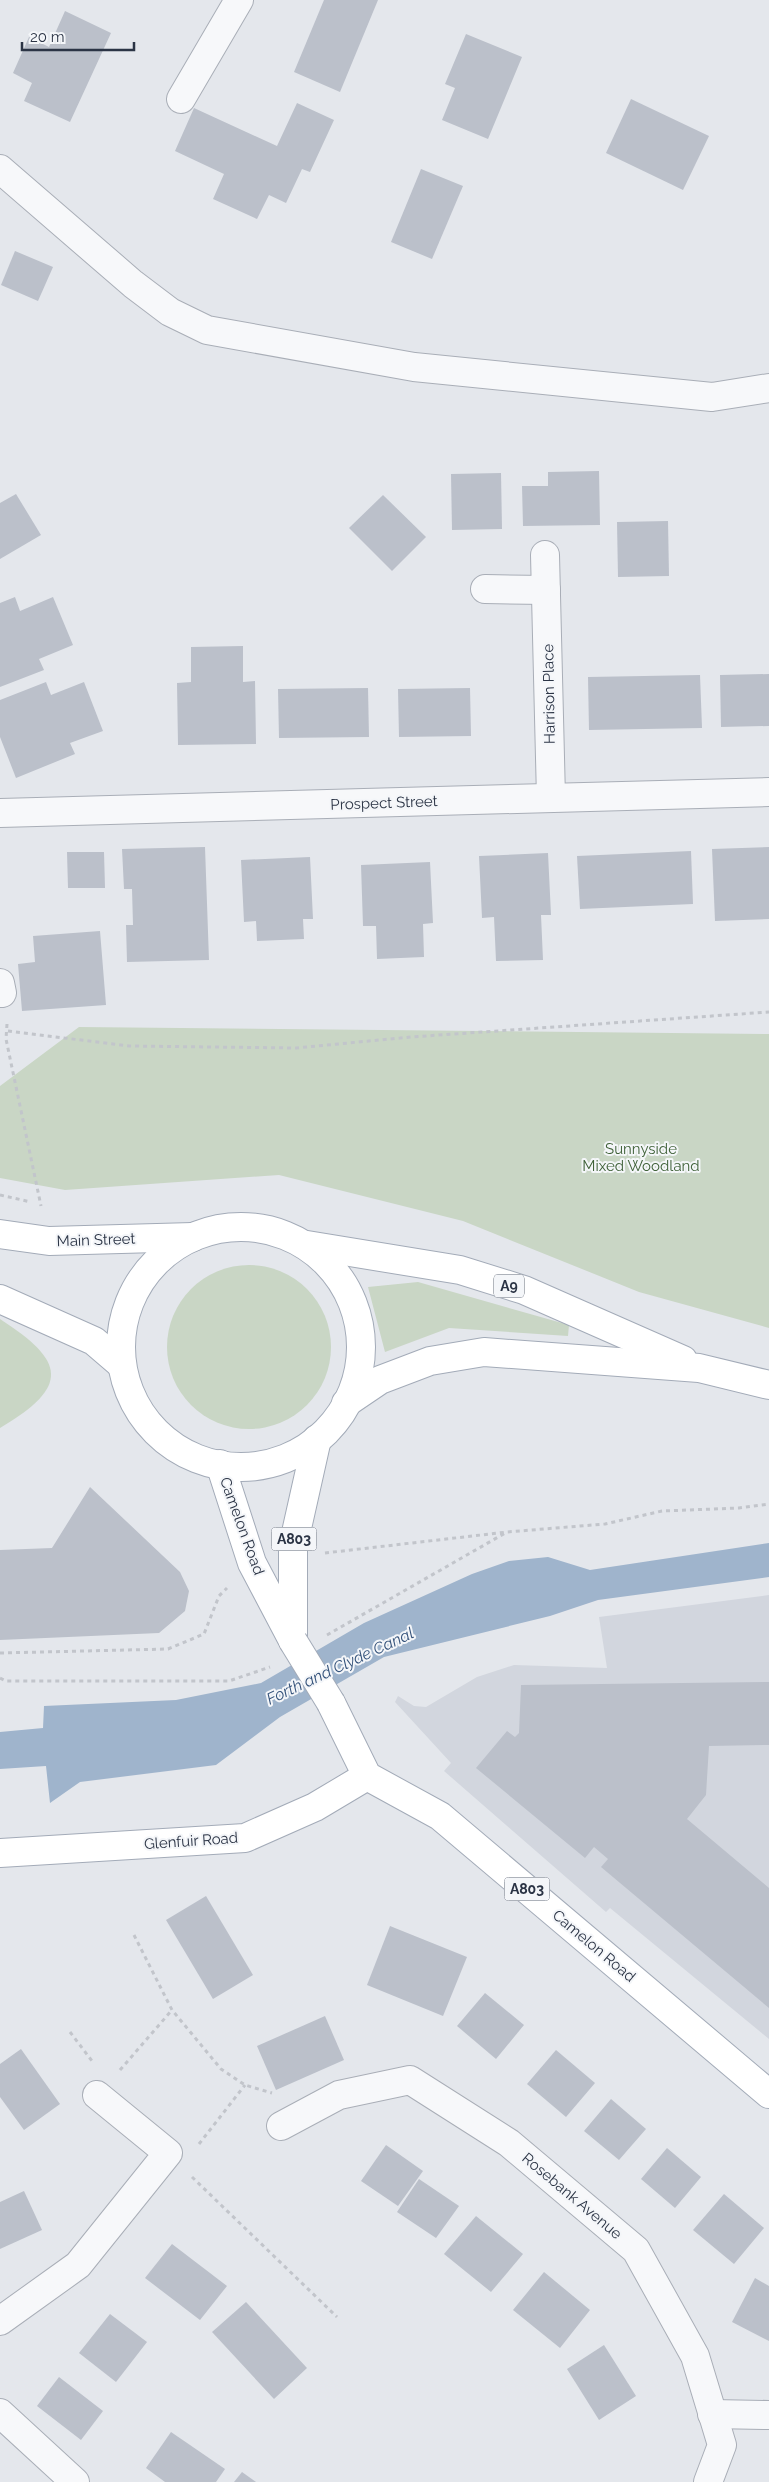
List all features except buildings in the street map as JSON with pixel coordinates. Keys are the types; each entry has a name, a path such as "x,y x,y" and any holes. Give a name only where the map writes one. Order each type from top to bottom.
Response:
{"main road":[{"path":"230,1226 270,1230 306,1245 336,1272 354,1304 362,1347 356,1387 336,1422 298,1453 265,1465 220,1464 191,1456 158,1434 131,1396 124,1382 122,1326 136,1289 159,1258 192,1237 230,1226"},
{"name":"Main Street","path":"0,1234 49,1241 192,1237"},
{"name":"A9","path":"306,1245 460,1270 524,1290 700,1368"},
{"path":"0,1299 94,1341 122,1365"},
{"name":"A9","path":"346,1403 380,1380 430,1362 484,1352 700,1368 769,1384"},
{"name":"A803","path":"293,1641 293,1546 317,1439"},
{"name":"Camelon Road","path":"220,1464 252,1563 293,1641 332,1704 367,1776 440,1816 769,2094"},
{"name":"Glenfuir Road","path":"0,1853 245,1838 314,1807 367,1776"}],"street":[{"path":"181,99 239,0"},
{"path":"0,169 162,306 207,330 414,367 712,397 769,388"},
{"name":"Harrison Place","path":"545,555 551,798"},
{"path":"485,589 546,590"},
{"name":"Prospect Street","path":"0,813 769,792"},
{"name":"Rosebank Avenue","path":"281,2126 339,2095 410,2080 509,2143 636,2250 695,2356 722,2445 708,2482"},
{"path":"0,2321 78,2265 175,2160 103,2089"},
{"path":"0,2413 75,2482"},
{"path":"712,2414 769,2415"}],"path":[{"path":"49,1241 6,1039 8,1031 129,1046 296,1048 421,1036 769,1012"},
{"path":"0,1195 41,1204"},
{"path":"293,1546 326,1553 507,1532 605,1524 662,1511 739,1508 769,1504"},
{"path":"0,1653 168,1649 204,1634 218,1596 252,1563"},
{"path":"0,1678 6,1681"},
{"path":"134,1935 172,2010 221,2069 245,2085 277,2094"},
{"path":"70,2032 103,2089 172,2010"},
{"path":"245,2085 175,2160 337,2317"}],"shaded area":[{"path":"769,1595 769,2039 610,1908 606,1912 444,1771 451,1763 395,1702 398,1696 414,1706 426,1707 477,1677 514,1665 607,1668 599,1617"}],"green space":[{"name":"Sunnyside Mixed Woodland","path":"79,1027 769,1034 769,1328 639,1292 463,1221 279,1175 65,1190 0,1178 0,1086"},
{"path":"257,1265 273,1268 288,1274 313,1295 322,1308 328,1323 331,1347 330,1363 322,1386 301,1411 288,1420 273,1426 241,1429 225,1426 203,1416 180,1393 168,1363 167,1339 170,1323 180,1301 203,1278 233,1266"},
{"path":"418,1282 569,1325 568,1336 449,1328 385,1352 368,1287"},
{"path":"0,1319 22,1334 37,1348 47,1361 51,1374 48,1386 39,1399 23,1413 0,1428"}],"water":[{"name":"Forth and Clyde Canal","path":"769,1543 769,1577 598,1600 550,1616 384,1657 280,1717 216,1765 80,1782 50,1803 46,1766 0,1769 0,1732 43,1728 44,1706 176,1700 261,1683 364,1623 472,1574 509,1561 548,1557 590,1570"}]}
